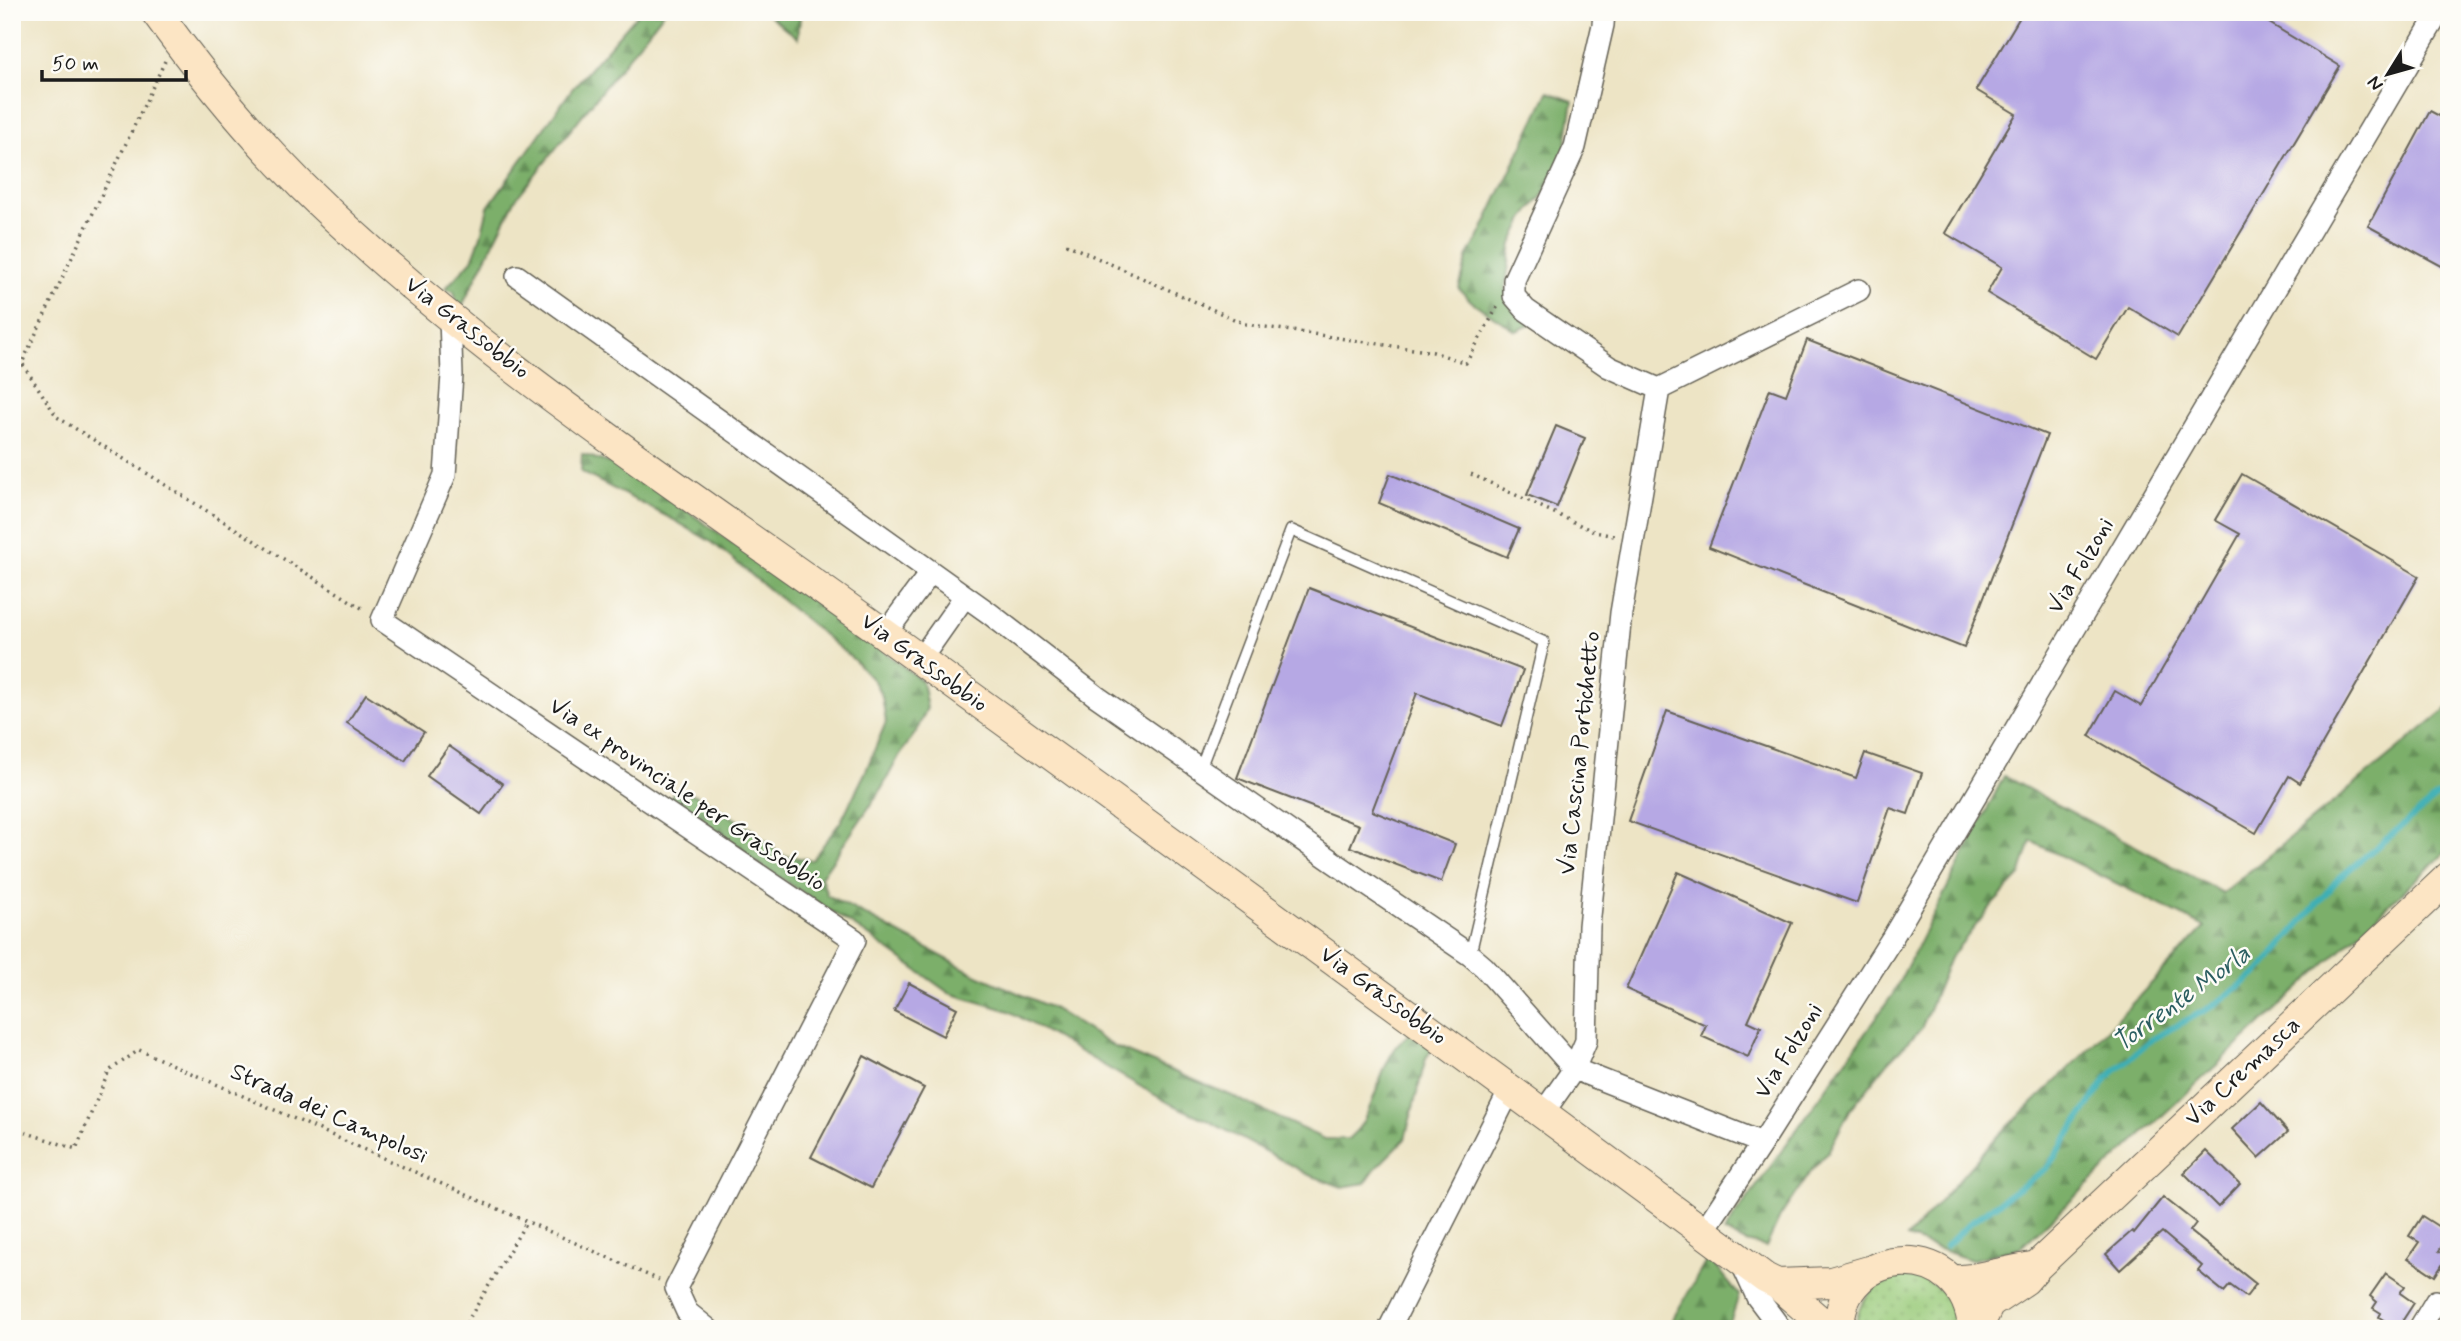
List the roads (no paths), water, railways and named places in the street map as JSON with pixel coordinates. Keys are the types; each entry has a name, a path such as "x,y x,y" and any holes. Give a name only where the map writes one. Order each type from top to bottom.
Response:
{"street":[{"name":"Via Grassobbio","path":"156,12 175,39 297,181 450,318 661,476 885,634 1511,1088 1740,1260 1777,1284 1829,1329"},
{"path":"1604,12 1575,147 1514,280 1514,296 1527,310 1609,367 1659,389 1859,290"},
{"name":"Via Folzoni","path":"1703,1232 1891,940 2439,12"},
{"path":"517,276 932,572 1096,695 1470,955 1574,1069 1762,1143"},
{"name":"Via ex provinciale per Grassobbio","path":"450,318 452,375 445,475 382,620 855,940 676,1288 687,1312 708,1329"},
{"name":"Via Cascina Portichetto","path":"1543,1113 1574,1069 1586,1041 1589,926 1621,613 1659,389"},
{"path":"885,634 932,572"},
{"path":"920,660 965,596"},
{"name":"Via Cremasca","path":"1975,1329 1989,1304 2025,1280 2449,877"},
{"path":"1389,1329 1511,1088"},
{"name":"Via Grassobbio","path":"1740,1260 1757,1297 1780,1329"},
{"path":"1777,1284 1831,1282 1894,1262 1917,1262 1938,1269 1953,1281 1966,1298 1975,1329"},
{"path":"1953,1281 2037,1266"},
{"path":"1839,1329 1841,1313 1849,1293 1863,1276 1872,1270"},
{"path":"2419,1329 2436,1301"}],"lane":[{"path":"1200,769 1290,530 1544,642 1470,955"}],"waterway":[{"name":"Torrente Morla","path":"1946,1246 1971,1222 2047,1168 2107,1078 2152,1039 2211,1007 2258,973 2339,878 2449,787"}]}
